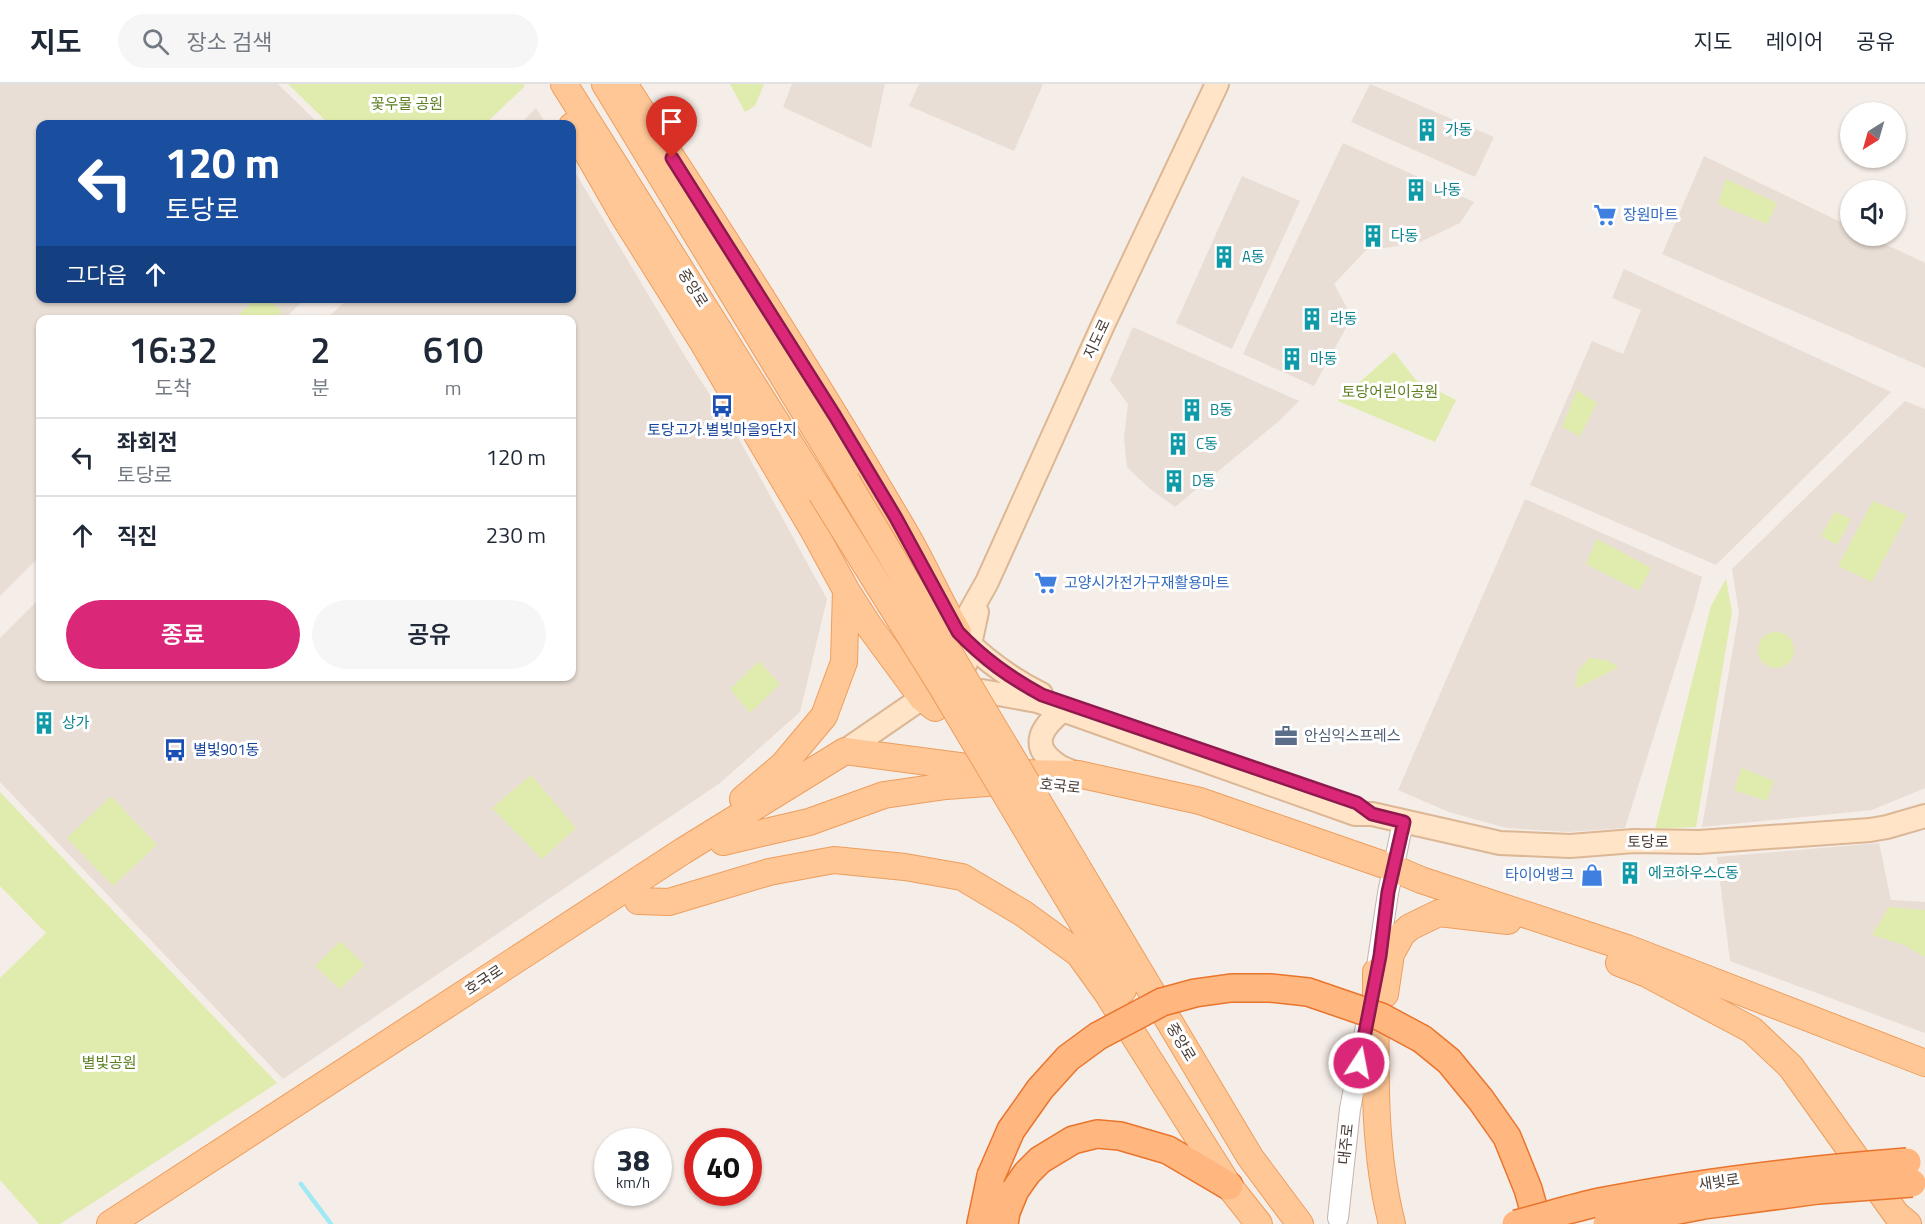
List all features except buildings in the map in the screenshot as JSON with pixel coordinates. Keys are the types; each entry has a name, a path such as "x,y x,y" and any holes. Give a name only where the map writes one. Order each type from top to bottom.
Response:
{"highway":[{"path":"981,1224 991,1176 1011,1130 1040,1089 1068,1058 1098,1036 1162,1002 1195,993 1231,988 1270,988 1308,992 1381,1017 1422,1039 1449,1061 1507,1137 1528,1189 1538,1224"},
{"path":"1004,1224 1006,1212 1016,1190 1027,1173 1040,1160 1073,1140 1097,1134 1120,1136 1168,1150 1228,1186"},
{"name":"새빛로","path":"1516,1224 1598,1203 1702,1184 1814,1170 1917,1173"},
{"name":"새빛로","path":"1607,1224 1704,1205 1818,1190 1917,1173"}],"main road":[{"path":"548,84 568,120"},
{"name":"중앙로","path":"564,84 940,684 1060,862 1250,1157 1300,1224"},
{"path":"605,84 846,480 1060,862"},
{"path":"624,84 708,213 841,426 908,538 965,643"},
{"name":"지도로","path":"854,752 936,698 941,667 965,643 981,596 1103,325 1217,84"},
{"path":"576,134 810,523 846,590 869,626 936,698"},
{"path":"683,851 783,765 824,716 844,662 846,590"},
{"path":"981,596 984,632 995,657 1023,690"},
{"name":"토당로","path":"965,643 1037,700 1063,710 1355,814 1372,814 1500,843 1570,846 1634,841 1699,842 1870,830 1925,816"},
{"name":"토당로","path":"936,698 957,697 982,691 1023,690 1357,803 1372,814"},
{"path":"1063,710 1042,730 1041,744 1047,756 1056,765 1078,774"},
{"name":"호국로","path":"132,1224 638,901 854,752"},
{"name":"호국로","path":"110,1224 683,851 854,752 1012,773 1078,774 1200,801 1392,875"},
{"name":"호국로","path":"723,842 809,822 884,795 946,786 1015,782 1077,787 1192,810 1392,875"},
{"path":"638,901 669,902 769,872 834,860 905,867 962,877 1024,914 1079,954 1107,993 1228,1186 1259,1224"},
{"name":"중앙로","path":"1060,862 1166,1060 1231,1173 1268,1224"},
{"path":"1392,875 1647,974 1752,1030 1791,1067 1896,1214 1908,1224"},
{"path":"1392,875 1421,880 1627,948 1925,1063"},
{"path":"1376,1050 1391,954 1402,934 1410,927 1439,913 1508,921"},
{"path":"1376,972 1376,1110 1385,1194 1392,1224"}],"street":[{"name":"대주로","path":"1338,1218 1350,1109 1392,875 1404,822"}],"shaded area":[{"path":"0,84 278,84 315,120 36,120 36,303 301,303 288,315 36,315 36,560 0,596"},
{"path":"792,84 885,84 871,148 783,107"},
{"path":"919,84 1043,84 1014,151 909,106"},
{"path":"1370,84 1494,137 1475,177 1351,122"},
{"path":"536,108 544,120 524,120"},
{"path":"1343,143 1474,202 1460,223 1420,242 1385,248 1368,248 1334,284 1352,317 1314,386 1243,354"},
{"path":"1704,156 1840,222 1840,246 1889,246 1925,263 1925,368 1662,254"},
{"path":"576,174 686,358 740,441 827,599 800,712 720,783 283,1079 0,782 0,638 36,602 36,681 576,681 576,315 330,315 344,303 576,303"},
{"path":"1242,176 1300,201 1232,349 1176,323"},
{"path":"1624,269 1891,392 1716,565 1530,485 1592,341 1623,354 1641,310 1612,298"},
{"path":"1133,327 1299,401 1279,421 1175,507 1149,488 1127,467 1124,438 1128,404 1110,380"},
{"path":"1905,401 1925,409 1925,788 1872,810 1702,827 1739,613 1732,569"},
{"path":"1525,499 1702,577 1625,828 1568,832 1506,828 1449,812 1398,790"},
{"path":"1879,843 1891,900 1925,902 1925,1033 1730,961 1717,857"}],"green space":[{"name":"꽃우물 공원","path":"288,84 524,84 525,86 489,120 325,120"},
{"path":"730,84 764,84 755,106 745,112"},
{"path":"1726,179 1777,203 1767,224 1718,204"},
{"path":"252,303 273,303 282,312 279,315 238,315"},
{"name":"토당어린이공원","path":"1394,352 1416,380 1456,400 1435,442 1338,401"},
{"path":"1577,390 1597,403 1580,436 1562,427"},
{"path":"1873,501 1907,515 1872,582 1838,566"},
{"path":"1835,512 1851,519 1837,545 1821,536"},
{"path":"1597,539 1651,568 1639,591 1586,564"},
{"path":"1726,579 1732,612 1696,827 1655,829 1711,606"},
{"path":"1776,632 1789,637 1794,650 1789,663 1776,668 1763,663 1758,650 1763,637"},
{"path":"1589,658 1606,660 1619,667 1575,689 1578,671"},
{"path":"759,661 780,684 750,713 730,689"},
{"path":"1742,768 1774,781 1767,801 1734,790"},
{"path":"531,775 576,828 542,859 492,808"},
{"name":"별빛공원","path":"0,792 277,1083 60,1224 39,1224 0,1180 0,978 46,933 0,886"},
{"path":"111,796 157,845 113,886 67,838"},
{"path":"1889,907 1925,910 1925,957 1904,945 1872,935"},
{"path":"340,941 365,965 340,989 315,966"}],"waterway":[{"path":"301,1184 331,1224"}],"place":[{"name":"가동","path":"1427,130"},
{"name":"나동","path":"1416,190"},
{"name":"장원마트","path":"1605,215"},
{"name":"다동","path":"1373,236"},
{"name":"A동","path":"1224,257"},
{"name":"라동","path":"1312,319"},
{"name":"마동","path":"1292,359"},
{"name":"토당고가.별빛마을9단지","path":"722,406"},
{"name":"B동","path":"1192,410"},
{"name":"C동","path":"1178,444"},
{"name":"D동","path":"1174,481"},
{"name":"고양시가전가구재활용마트","path":"1046,583"},
{"name":"상가","path":"44,723"},
{"name":"안심익스프레스","path":"1286,736"},
{"name":"별빛901동","path":"175,750"},
{"name":"에코하우스C동","path":"1630,873"},
{"name":"타이어뱅크","path":"1592,875"}],"route":[{"path":"672,158 835,416 908,538 945,611 958,632 970,645 1018,683 1042,695 1357,803 1372,814 1404,822 1388,892 1380,956 1359,1063"}]}
